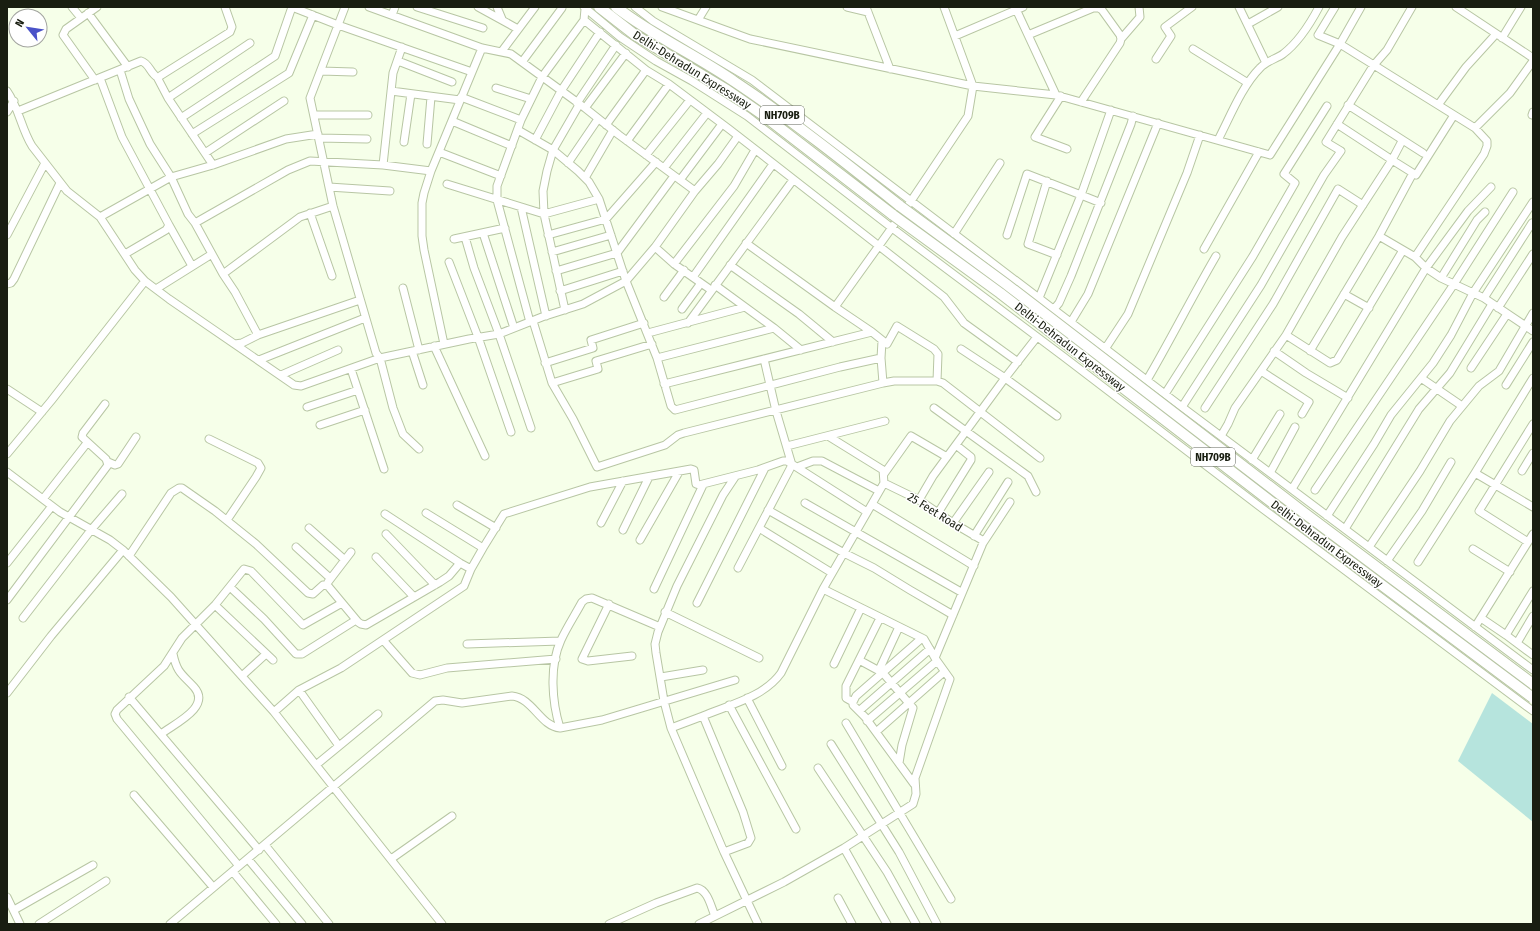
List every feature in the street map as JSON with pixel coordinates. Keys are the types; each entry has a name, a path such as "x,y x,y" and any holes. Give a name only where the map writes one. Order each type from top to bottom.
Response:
{"highway":[{"name":"Delhi-Dehradun Expressway","path":"599,7 645,42 727,90 763,115 893,215 1000,293 1296,521 1533,698"},
{"name":"Delhi-Dehradun Expressway","path":"616,7 656,36 733,80 770,106 900,206 1006,284 1303,512 1533,684"}],"street":[{"path":"72,7 81,18"},
{"path":"97,7 66,30 63,35 98,79 122,137 192,266"},
{"path":"157,77 230,32 232,27 225,7"},
{"path":"181,118 275,56 292,7 338,25 472,72"},
{"path":"345,7 310,98 333,206 365,318 376,353 380,358 393,408 403,434 419,448"},
{"path":"369,7 482,48 511,54 695,191"},
{"path":"392,15 395,7"},
{"path":"417,7 483,28"},
{"path":"473,7 479,8 502,19 518,29"},
{"path":"497,7 502,19"},
{"path":"502,51 535,7"},
{"path":"635,7 654,21 752,80 1182,407 1222,433 1252,460 1273,468 1292,489 1330,511 1372,542 1475,627 1533,670"},
{"path":"662,7 750,39 973,86 1059,95 1270,155 1340,44 1361,7"},
{"path":"698,20 706,7"},
{"path":"847,7 867,9 890,69"},
{"path":"835,307 911,201 968,116 973,86 944,7"},
{"path":"955,36 1023,7"},
{"path":"1081,102 1120,43 1121,39 1140,17 1139,7"},
{"path":"1156,59 1171,36 1165,27 1192,7"},
{"path":"1239,7 1266,63"},
{"path":"1248,24 1278,7"},
{"path":"1218,140 1248,83 1261,66 1284,54 1294,44 1307,28 1318,7"},
{"path":"1335,7 1318,35 1340,44 1373,66 1475,128 1487,141 1484,154 1415,257"},
{"path":"1182,407 1257,291 1324,175 1341,151 1326,142 1373,66 1387,50 1412,7"},
{"path":"1456,7 1533,58"},
{"path":"1438,105 1466,67 1499,36 1521,7"},
{"path":"522,62 562,8"},
{"path":"585,8 584,20 542,77 521,120 497,186 497,200 531,321 552,383 573,419 596,467 665,445 678,435 684,433 894,381 937,381 942,383 1040,458"},
{"path":"585,8 620,37 656,61 692,81 747,116 892,228 1364,586 1533,711"},
{"path":"1028,35 1094,8 1099,8 1120,35 1121,39"},
{"path":"1016,9 1059,95"},
{"path":"88,13 128,67"},
{"path":"192,134 290,72 313,15"},
{"path":"584,20 646,70 669,84 738,136 944,297 964,323 1018,362"},
{"path":"535,140 561,91 600,32"},
{"path":"168,98 250,43"},
{"path":"565,310 544,214 543,191 553,150 616,45"},
{"path":"383,165 393,73 402,47"},
{"path":"444,344 424,250 422,236 422,203 431,171 482,48"},
{"path":"1193,49 1248,83"},
{"path":"581,105 626,53"},
{"path":"398,61 452,82"},
{"path":"18,111 120,70 144,62 157,77 168,98 213,165"},
{"path":"1475,128 1510,93 1533,62"},
{"path":"120,70 129,99 150,144 172,177 188,214 196,223 258,335"},
{"path":"606,125 646,70"},
{"path":"321,71 354,72"},
{"path":"627,141 669,84"},
{"path":"496,88 531,99"},
{"path":"7,91 14,101 28,139 45,163 67,191 100,217 135,270 145,281 294,385 301,386 380,358 478,337 499,334 531,321 583,304 626,281 654,247 738,136"},
{"path":"391,92 461,99 521,120"},
{"path":"404,142 410,94"},
{"path":"1059,95 1035,136 1067,149"},
{"path":"427,144 431,97"},
{"path":"646,155 690,100"},
{"path":"7,112 14,101"},
{"path":"204,153 284,101"},
{"path":"1348,105 1402,141 1423,153"},
{"path":"1165,394 1253,256 1295,183 1284,174 1327,106"},
{"path":"1039,298 1081,195 1111,110"},
{"path":"664,168 707,113"},
{"path":"314,115 368,115"},
{"path":"1336,124 1416,175 1454,115"},
{"path":"1054,310 1059,303 1071,276 1101,203 1133,116"},
{"path":"568,163 598,119"},
{"path":"452,121 512,146"},
{"path":"1071,322 1088,294 1158,123"},
{"path":"556,271 617,253 722,124"},
{"path":"518,130 553,150 585,178 599,199 626,281 657,358 671,406 675,410 881,358"},
{"path":"585,178 613,130"},
{"path":"1105,349 1128,314 1187,173 1200,135"},
{"path":"100,217 172,177 213,165 286,139 318,136 367,138"},
{"path":"1222,433 1235,408 1286,335 1342,237 1392,160 1402,141"},
{"path":"674,264 734,186 755,150"},
{"path":"439,152 501,176"},
{"path":"1204,249 1259,152"},
{"path":"196,223 288,170 310,161 383,165 431,171"},
{"path":"548,235 606,219 656,162"},
{"path":"7,235 45,163"},
{"path":"954,234 1000,163"},
{"path":"693,277 773,164"},
{"path":"1310,350 1378,236 1413,173"},
{"path":"1007,235 1027,174 1101,203"},
{"path":"688,323 793,180"},
{"path":"1048,181 1028,244 1057,255"},
{"path":"7,284 14,279 60,182"},
{"path":"447,184 544,214 599,199"},
{"path":"329,187 390,191"},
{"path":"1292,489 1426,268 1468,211 1491,188"},
{"path":"1206,408 1273,304 1338,189 1363,205"},
{"path":"1315,490 1454,284 1513,192"},
{"path":"1330,511 1374,444 1391,415 1433,363 1451,336 1473,293 1533,202"},
{"path":"223,274 300,217 333,206"},
{"path":"521,207 546,316"},
{"path":"1441,278 1476,220 1485,212"},
{"path":"310,213 332,276"},
{"path":"1484,298 1532,223"},
{"path":"125,254 166,230 169,225"},
{"path":"454,239 505,228"},
{"path":"483,233 514,328"},
{"path":"552,252 611,235"},
{"path":"1378,236 1415,257 1426,268 1441,278 1484,298 1533,331"},
{"path":"465,237 474,268 499,334 531,428"},
{"path":"746,243 887,344 897,326 934,349 938,354 937,381"},
{"path":"654,247 674,264 701,283 713,288 745,307 801,350"},
{"path":"1286,335 1330,363 1337,360 1403,250"},
{"path":"156,289 212,254"},
{"path":"1498,308 1533,254"},
{"path":"1147,380 1216,256"},
{"path":"449,262 478,337 511,432"},
{"path":"730,264 799,314 833,342"},
{"path":"664,297 684,270"},
{"path":"560,291 623,271"},
{"path":"7,454 10,447 42,412 145,281"},
{"path":"682,309 701,283"},
{"path":"403,288 423,384"},
{"path":"1344,294 1369,308"},
{"path":"235,344 242,343 258,335 360,300"},
{"path":"1348,524 1419,409 1450,373 1492,304"},
{"path":"648,333 745,307"},
{"path":"1372,542 1420,472 1450,421 1479,386 1499,371 1533,313"},
{"path":"1471,368 1507,314"},
{"path":"259,360 365,318"},
{"path":"545,363 593,348 590,340 644,323"},
{"path":"657,358 774,328"},
{"path":"664,384 872,332"},
{"path":"919,500 933,476 1037,337"},
{"path":"882,341 881,358 883,383"},
{"path":"1506,385 1533,342"},
{"path":"552,383 598,369 596,361 652,344"},
{"path":"434,346 485,456"},
{"path":"961,349 1005,378 1057,416"},
{"path":"281,375 338,350"},
{"path":"1274,351 1306,373 1348,398"},
{"path":"764,359 776,411 794,466"},
{"path":"351,369 384,469"},
{"path":"1261,371 1309,402 1302,414"},
{"path":"1421,378 1462,406"},
{"path":"1418,562 1533,378"},
{"path":"7,389 42,412"},
{"path":"307,407 358,390"},
{"path":"105,404 83,433 82,437 87,443 108,462 115,465 118,464 136,438"},
{"path":"934,408 1028,476 1036,492"},
{"path":"320,425 365,410"},
{"path":"1252,460 1280,414"},
{"path":"787,446 886,421"},
{"path":"1528,542 1479,511 1533,424"},
{"path":"1273,468 1295,427"},
{"path":"672,728 757,694 775,682 781,673 823,589 884,483 883,470 880,467 828,436"},
{"path":"884,474 911,436 947,457"},
{"path":"208,439 258,463 261,468 256,478 227,520"},
{"path":"43,500 87,443"},
{"path":"938,513 972,458 956,445"},
{"path":"1522,471 1532,458"},
{"path":"274,712 298,690 341,668 464,586 483,548 505,513 590,486 679,472 688,469 694,470 696,484 699,486 735,477 783,461 787,461 867,512"},
{"path":"738,568 768,510 794,466 813,461 822,461 879,491"},
{"path":"7,600 106,468 108,462"},
{"path":"1390,557 1422,511 1451,462"},
{"path":"697,603 765,468"},
{"path":"7,472 69,518 123,550 157,582 274,712 442,924"},
{"path":"640,540 679,472"},
{"path":"953,524 989,472"},
{"path":"1475,473 1533,507"},
{"path":"623,530 649,477"},
{"path":"735,477 723,495 682,574 665,612 655,644 664,701 672,728 724,852 758,924"},
{"path":"601,523 623,481"},
{"path":"974,536 1008,482"},
{"name":"25 Feet Road","path":"884,483 919,500 953,524 982,540 983,543"},
{"path":"654,589 703,485"},
{"path":"129,556 171,493 179,488 186,489 227,520 256,544 308,593 313,594 325,585 351,552"},
{"path":"23,618 91,530 122,494"},
{"path":"868,721 936,659 961,592 974,566 983,543 1010,502"},
{"path":"804,503 961,592"},
{"path":"872,504 974,566"},
{"path":"457,505 496,528"},
{"path":"7,564 52,506"},
{"path":"768,510 844,553 874,568 953,614"},
{"path":"426,513 483,548"},
{"path":"385,514 460,563 472,569"},
{"path":"309,528 344,560"},
{"path":"759,528 832,573"},
{"path":"386,534 435,585"},
{"path":"1475,627 1533,534"},
{"path":"296,547 330,578"},
{"path":"1473,549 1510,572"},
{"path":"7,693 51,636 123,550"},
{"path":"376,557 414,597"},
{"path":"325,585 330,588 356,620 361,624 366,625 449,576 460,563"},
{"path":"239,866 117,719 116,712 129,697 164,666 182,638 197,625 215,605 244,569 249,570 303,625 342,603"},
{"path":"230,587 264,619 296,654 302,654 356,620"},
{"path":"823,589 924,639 944,672 950,679 914,784"},
{"path":"1506,636 1533,591"},
{"path":"560,728 554,705 556,659 560,642 582,602 586,598 592,598 660,627"},
{"path":"608,604 582,659 588,661 632,656"},
{"path":"215,605 272,660"},
{"path":"834,664 861,608"},
{"path":"665,612 759,658"},
{"path":"1517,643 1533,616"},
{"path":"700,924 784,882 844,848 913,804 916,794 914,784 853,702 846,698 845,691 880,618"},
{"path":"1481,618 1533,655"},
{"path":"881,672 899,627"},
{"path":"853,702 856,696 881,672 922,638"},
{"path":"383,640 412,673 420,676 447,668 556,659"},
{"path":"467,644 560,642"},
{"path":"859,711 930,649"},
{"path":"161,734 192,712 198,705 199,701 198,692 177,669 173,654"},
{"path":"242,675 266,654"},
{"path":"859,660 881,672 912,706 913,710 902,745 899,763"},
{"path":"661,677 704,670"},
{"path":"876,732 944,672"},
{"path":"170,924 428,706 439,700 462,703 516,696 527,702 553,727 560,728 602,720 637,711 664,701 735,680"},
{"path":"298,690 339,746"},
{"path":"129,697 259,850"},
{"path":"747,698 782,766"},
{"path":"729,705 796,829"},
{"path":"316,765 378,714"},
{"path":"703,716 743,812 751,838 748,843 724,852"},
{"path":"846,723 951,899"},
{"path":"831,744 902,856 937,924"},
{"path":"818,768 887,872 916,924"},
{"path":"134,795 213,887"},
{"path":"391,859 452,816"},
{"path":"265,845 329,924"},
{"path":"844,848 887,924"},
{"path":"248,859 302,924"},
{"path":"14,910 93,865"},
{"path":"233,872 276,924"},
{"path":"39,924 106,881"},
{"path":"609,924 649,906 697,888 705,894 715,916"},
{"path":"7,898 20,924"},
{"path":"838,898 852,924"}],"water":[{"path":"1492,693 1533,724 1533,822 1458,761"}]}
